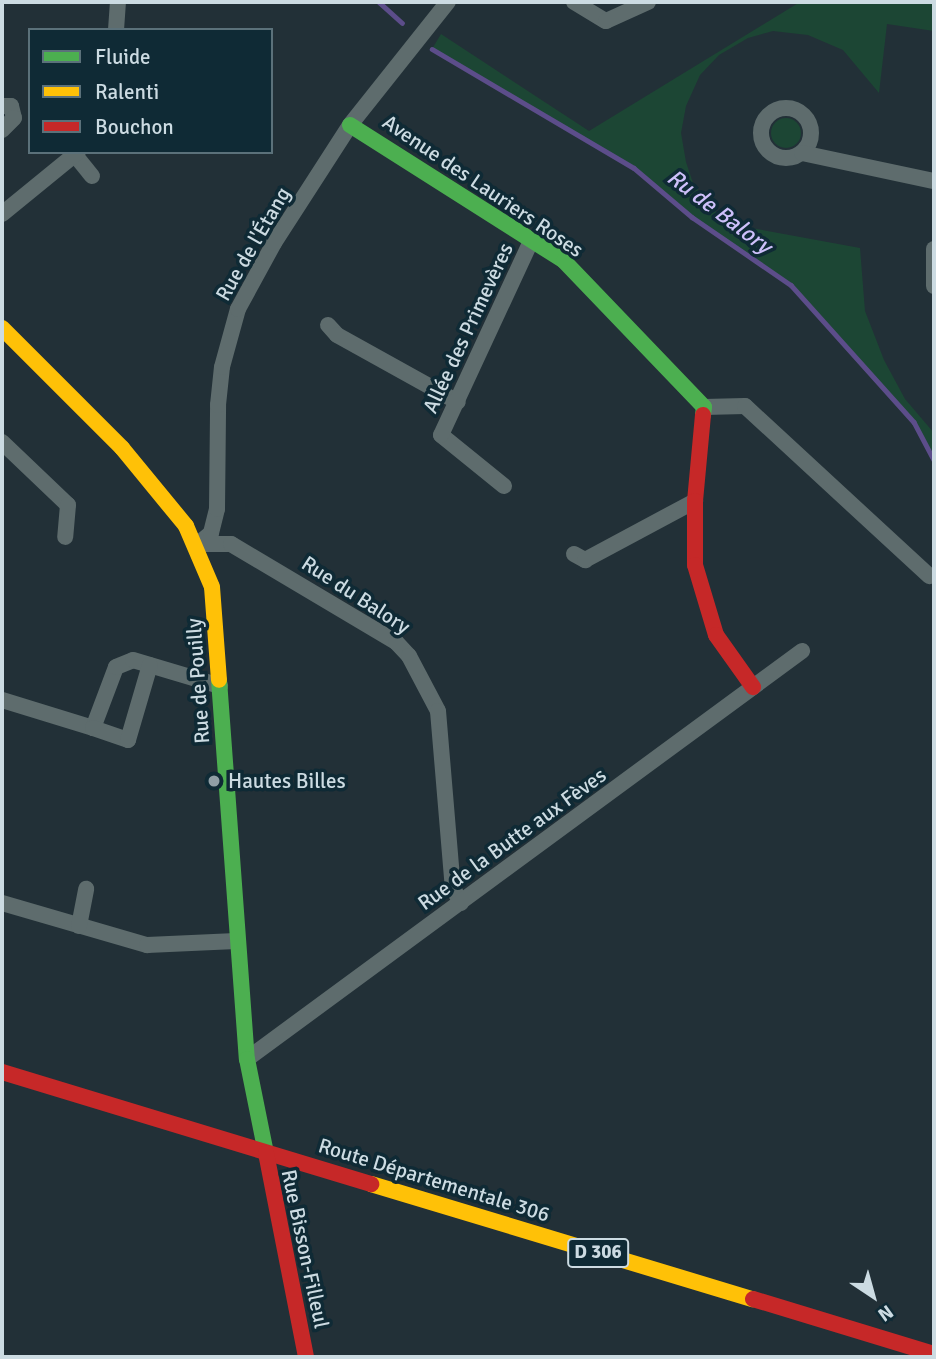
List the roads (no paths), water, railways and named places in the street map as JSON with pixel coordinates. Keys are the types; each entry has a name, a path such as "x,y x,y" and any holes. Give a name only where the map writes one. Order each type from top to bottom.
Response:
{"street":[{"path":"116,28 118,2"},
{"name":"Rue de l'Étang","path":"198,544 211,533 217,509 218,405 222,367 238,309 274,243 350,125 448,2"},
{"path":"574,2 606,21 648,2"},
{"path":"2,106 11,106 14,118 2,130"},
{"name":"Avenue des Lauriers Roses","path":"350,125 564,261 704,407"},
{"path":"802,153 934,181"},
{"path":"2,214 77,154 92,176"},
{"name":"Allée des Primevères","path":"504,486 441,435 531,241"},
{"path":"934,248 934,286"},
{"path":"328,325 337,335 458,402"},
{"name":"Rue de Pouilly","path":"2,328 97,421 198,544 212,587 236,941 247,1059 263,1149"},
{"path":"753,687 716,635 695,565 695,501 704,407 745,406 929,576"},
{"path":"2,444 68,505 65,537"},
{"path":"574,554 585,560 695,501"},
{"name":"Rue du Balory","path":"198,544 231,544 396,642 409,656 438,711 453,888 461,903"},
{"name":"Rue de la Butte aux Fèves","path":"247,1059 802,651"},
{"path":"93,728 116,667 133,660 220,686"},
{"path":"2,700 128,740 150,665"},
{"path":"79,926 86,889"},
{"path":"2,903 147,945 236,941"},
{"name":"Route Départementale 306","path":"2,1072 934,1354"},
{"name":"Rue Bisson-Filleul","path":"263,1149 306,1357"}],"waterway":[{"name":"Ru de Balory","path":"379,2 402,23"},
{"name":"Ru de Balory","path":"432,49 634,168 692,217 791,285 914,422 934,460"}],"place":[{"name":"Hautes Billes","path":"214,781"}]}
